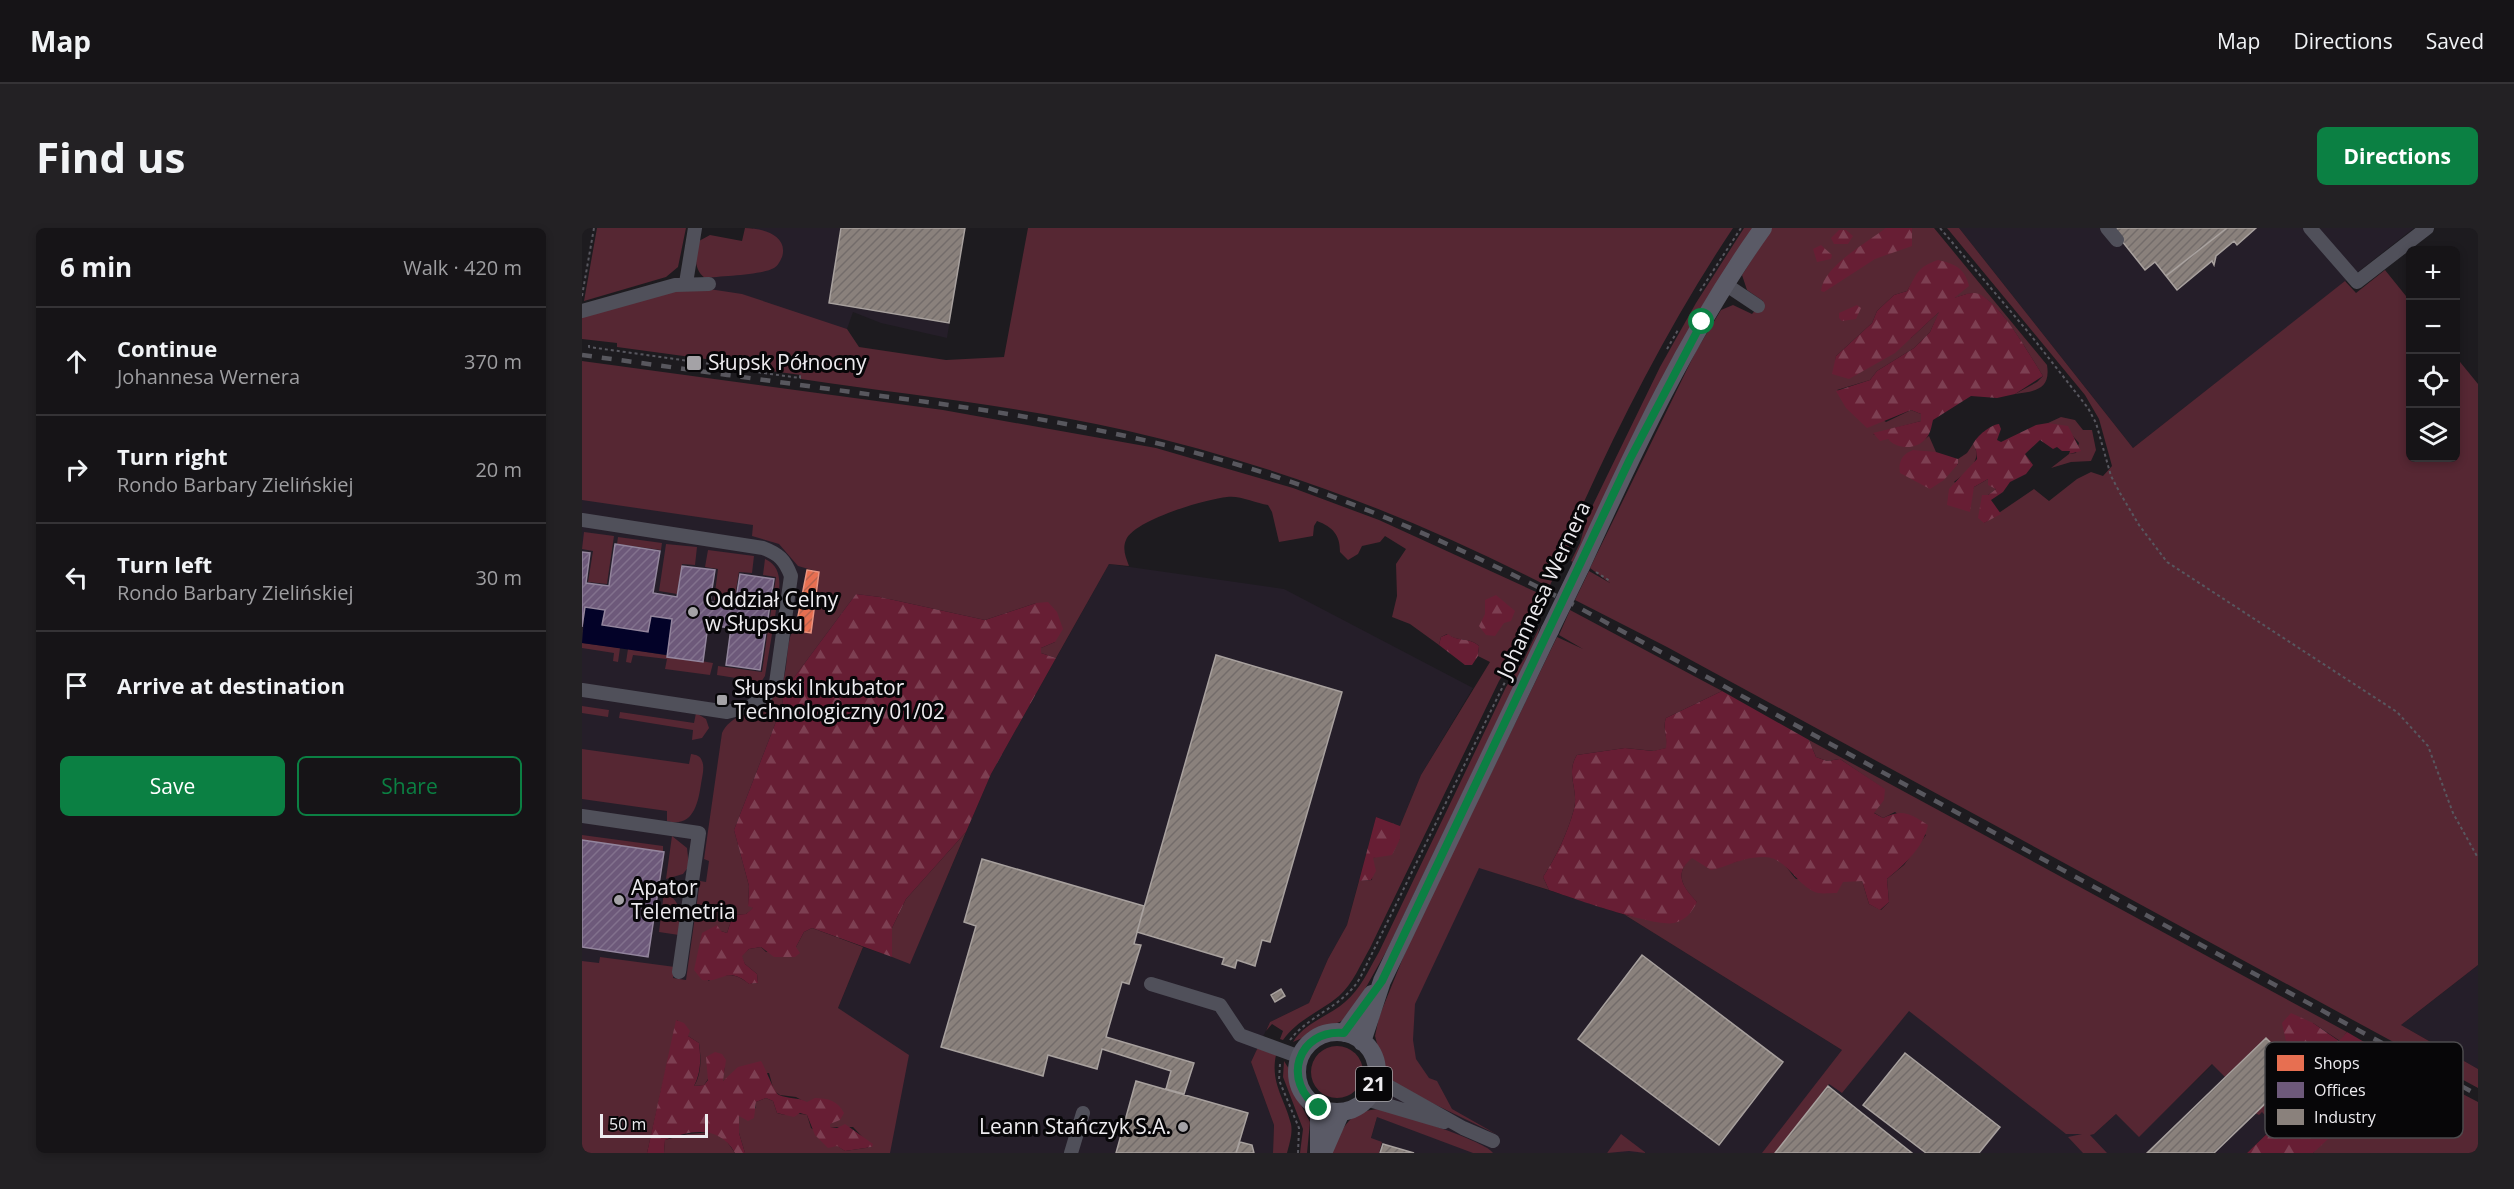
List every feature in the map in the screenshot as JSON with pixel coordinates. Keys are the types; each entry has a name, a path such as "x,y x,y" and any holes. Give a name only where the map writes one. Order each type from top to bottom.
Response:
{"main road":[{"name":"Johannesa Wernera","path":"1362,1042 1382,981 1550,630 1586,568 1630,459 1725,284 1763,228"},
{"name":"Johannesa Wernera","path":"1344,1033 1382,981"},
{"path":"1341,1112 1319,1108 1302,1092 1297,1069 1300,1057 1318,1037 1344,1033 1362,1042"},
{"name":"21","path":"1323,1153 1341,1112 1351,1110 1366,1099 1376,1079 1374,1060 1362,1042"},
{"path":"1318,1153 1319,1108"}],"street":[{"path":"686,283 695,228"},
{"path":"2107,228 2117,240"},
{"path":"2310,228 2357,282 2427,228"},
{"path":"582,311 686,283 709,284"},
{"path":"1725,284 1758,306"},
{"path":"582,520 763,548 777,554 785,562 791,576 776,683 767,694 751,706 727,712 582,690"},
{"path":"582,816 699,833 679,972"},
{"path":"1152,984 1221,1005 1240,1035 1300,1057"},
{"path":"1376,1079 1463,1128 1493,1141"},
{"path":"1366,1099 1463,1128"},
{"path":"1071,1153 1083,1113"}],"path":[{"path":"582,296 594,228"},
{"path":"1940,228 2029,333 2088,408 2096,423 2115,484 2139,525 2168,562 2397,712 2428,746 2453,813 2478,858"},
{"path":"589,345 589,347 711,364 712,366 800,378 800,375"},
{"path":"1586,568 1610,581"},
{"path":"1289,1042 1305,1025 1353,991 1508,677"},
{"path":"1281,1060 1279,1080 1299,1128 1298,1153"}],"shaded area":[{"path":"597,228 686,228 678,267 666,277 584,301"},
{"path":"745,228 766,231 778,238 783,249 778,265 768,270 741,275 705,278 701,275 698,271 696,256 699,241 710,235 742,241"},
{"path":"753,228 965,228 947,338 881,323 853,312 847,329 707,309 711,268 746,267"},
{"path":"1028,228 1733,228 1671,329 1616,433 1583,504 1565,556 1556,554 1550,565 1555,575 1549,587 1447,538 1342,495 1234,459 1180,444 1044,414 801,379 801,375 712,363 713,360 617,347 617,343 582,339 582,316 679,290 709,289 742,294 847,329 859,347 946,360 1004,357"},
{"path":"1744,228 1753,228 1573,562 1571,561 1580,543 1588,515 1660,367 1696,303"},
{"path":"1772,228 1934,228 2047,365 2048,373 2044,384 2035,390 2015,394 2037,382 2043,376 2014,331 1988,300 1976,294 1966,294 1952,299 1912,283 1907,291 1894,295 1877,311 1872,323 1836,356 1835,367 1911,338 1940,311 1930,332 1914,348 1877,371 1870,380 1837,390 1886,422 1911,410 1921,414 1921,421 1873,434 1888,439 1920,443 1929,436 1936,452 1928,452 1958,465 1958,459 1967,453 1973,444 1976,450 1975,461 1954,482 1971,493 1974,487 1988,479 1996,489 1988,495 1983,495 1984,523 2034,489 2049,501 2077,479 2091,472 2103,476 2112,466 2099,419 2085,395 1947,228 1959,228 2133,448 2345,281 2356,293 2385,270 2406,296 2406,462 2460,462 2460,362 2478,384 2478,965 2401,1025 2431,1042 2393,1042 1667,647 1575,600 1589,571 1610,583 1590,568 1696,351 1721,310 1733,305 1752,314 1763,301 1747,290 1742,275"},
{"path":"1959,228 2414,228 2133,448"},
{"path":"582,361 943,410 1156,448 1293,488 1379,520 1545,596 1518,651 1499,681 1356,973 1339,996 1302,1021 1283,1040 1280,1039 1283,1031 1272,1024 1266,1031 1270,1022 1309,1003 1328,959 1347,925 1359,881 1372,880 1373,858 1400,839 1400,826 1421,775 1490,662 1478,656 1479,646 1472,641 1447,634 1441,637 1439,645 1410,624 1392,617 1397,596 1396,564 1406,549 1385,536 1380,542 1362,546 1358,554 1348,560 1340,552 1339,541 1334,532 1317,521 1313,536 1279,542 1272,512 1268,505 1232,497 1188,506 1156,518 1132,532 1124,547 1129,566 1109,564 1056,658 1041,653 1041,648 1055,642 1036,603 985,620 880,597 856,594 784,691 782,706 734,830 749,886 748,905 754,908 746,914 733,915 727,933 721,931 708,981 729,975 739,977 749,984 758,983 757,974 745,964 741,956 749,949 761,947 766,952 796,947 804,932 812,928 863,947 838,1008 909,1055 890,1153 745,1153 739,1133 739,1115 756,1108 756,1102 766,1098 773,1101 777,1113 807,1115 811,1128 845,1151 872,1147 853,1127 830,1127 807,1103 796,1097 780,1095 774,1091 769,1073 727,1078 722,1082 725,1067 708,1074 704,1085 694,1086 700,1071 699,1043 688,1036 677,1020 647,1153 582,1153 582,961 599,963 600,957 675,967 673,978 686,980 700,881 706,882 709,861 704,859 722,733 733,720 764,704 779,689 784,676 791,634 798,631 811,633 819,572 798,566 779,544 752,536 753,525 582,500"},
{"path":"2061,417 2075,420 2083,430 2092,430 2096,450 2091,461 2071,462 2051,468 2069,454 2076,453 2079,443 2072,435 2048,423"},
{"path":"582,487 901,534 692,981 582,965"},
{"path":"584,532 614,536 607,584 588,582 593,551 582,549"},
{"path":"618,537 662,543 661,550 617,544"},
{"path":"666,544 697,547 695,565 682,564 677,594 659,591"},
{"path":"708,550 754,556 752,573 739,572 734,602 714,600 718,569 705,567"},
{"path":"765,559 777,570 779,577 775,618 770,618 776,577 763,575"},
{"name":"Leann Stańczyk S.A.","path":"1109,564 1284,589 1473,688 1421,775 1400,826 1376,817 1347,925 1328,959 1309,1003 1270,1022 1251,1062 1274,1125 1273,1153 871,1153 838,1008 863,947 910,963 991,774"},
{"path":"1570,610 1722,691 1666,718 1667,748 1654,751 1625,748 1577,755 1572,769 1574,809 1561,844 1543,877 1549,890 1479,868 1415,1004 1413,1040 1416,1059 1429,1078 1437,1081 1452,1109 1496,1134 1407,1091 1392,1080 1383,1066 1375,1036 1379,1017 1411,938 1557,637 1583,649 1559,635"},
{"path":"769,622 774,622 765,676 761,682 717,675 718,666 762,672"},
{"path":"1540,626 1537,638 1387,950 1365,989 1344,1020 1293,1042 1310,1025 1345,1002 1364,979 1506,687 1524,659"},
{"path":"582,643 620,648 618,662 613,661 614,653 582,648"},
{"path":"628,649 713,663 710,675 665,669 667,659 633,655 631,663 626,662"},
{"path":"582,706 609,710 608,717 582,713"},
{"path":"620,712 694,723 696,713 706,719 709,728 702,738 692,740 693,730 619,718"},
{"path":"1809,740 2347,1032 2340,1041 2313,1023 2292,1042 2270,1042 2266,1038 2225,1077 2212,1064 2139,1137 2116,1114 2090,1135 2107,1153 2083,1153 2068,1137 2082,1134 2066,1134 1909,1011 1842,1093 1829,1084 1775,1153 1762,1153 1842,1050 1625,915 1673,923 1697,902 1682,880 1683,869 1692,857 1705,864 1716,865 1759,855 1770,856 1781,861 1796,879 1862,881 1869,904 1881,910 1889,902 1887,879 1904,865 1926,835 1895,812 1883,818 1873,812 1883,800 1884,789 1840,759 1827,761 1816,757"},
{"path":"582,749 689,764 691,754 698,756 703,763 703,772 693,813 683,821 667,821 667,811 582,799"},
{"path":"966,832 910,964 892,957 892,928 906,899"},
{"path":"582,835 663,846 663,852 582,840"},
{"path":"672,836 687,848 689,866 683,874 666,879"},
{"path":"1465,863 1625,915 1842,1050 1984,872 2094,1134 2116,1114 2139,1136 2213,1064 2225,1077 2266,1038 2276,1042 2265,1042 2265,1136 2247,1153 1367,1153 1377,1117 1397,1076 1388,1068"},
{"path":"664,892 678,905 679,935 659,932"},
{"path":"2478,965 2478,1069 2463,1060 2463,1042 2431,1042 2401,1025"},
{"path":"1337,1046 1347,1048 1355,1054 1361,1062 1363,1072 1361,1082 1355,1090 1347,1096 1337,1098 1327,1096 1319,1090 1313,1082 1311,1072 1313,1062 1319,1054 1327,1048"},
{"path":"1258,1047 1276,1055 1275,1074 1291,1128 1287,1153 1273,1153 1274,1125 1251,1062"},
{"path":"2463,1060 2478,1069 2478,1088 2463,1080"},
{"path":"1284,1061 1289,1069 1293,1090 1310,1122 1307,1153 1300,1153 1303,1129 1283,1077"},
{"path":"2463,1094 2478,1102 2478,1153 2313,1153 2324,1138 2463,1138"},
{"path":"2265,1103 2265,1115 2262,1112 2259,1115 2255,1113"},
{"path":"1382,1109 1460,1135 1493,1153 1473,1153 1377,1117 1371,1138 1382,1142 1379,1153 1332,1153 1349,1121 1362,1113"},
{"path":"713,1132 723,1136 735,1153 664,1153 665,1140 688,1134"},
{"path":"1621,1134 1646,1153 1629,1151 1607,1153"}],"green space":[{"path":"1886,228 1912,228 1912,246 1875,259 1824,292 1821,291 1829,273 1838,264"},
{"path":"1839,230 1846,230 1853,236 1848,244 1834,244 1831,238"},
{"path":"1821,245 1832,255 1831,259 1817,262 1813,249"},
{"path":"1938,260 1958,268 1965,275 1969,286 1954,298 1974,293 1990,301 2015,332 2043,376 2015,394 1997,398 1971,396 1933,420 1929,434 1921,443 1909,447 1898,446 1888,439 1880,441 1873,433 1921,421 1921,414 1911,410 1867,428 1846,408 1836,391 1870,380 1877,371 1914,348 1930,332 1939,312 1895,353 1849,379 1832,374 1836,356 1872,323 1877,311 1894,295 1907,291 1922,268"},
{"path":"1857,305 1861,308 1856,319 1842,321 1839,318 1839,313"},
{"path":"2048,423 2068,426 2081,451 2069,454 2070,451 2062,451 2057,447 2053,449 2040,440 2025,454 2033,465 2026,474 2010,482 2003,492 1991,500 2001,514 1984,523 1978,518 1982,495 1988,495 1996,489 1988,485 1988,479 1974,487 1970,512 1947,505 1949,489 1977,459 1973,444 1984,431 1999,424 2001,429 1997,440 2001,442 2036,425"},
{"path":"1913,450 1936,452 1958,459 1958,464 1944,480 1930,489 1900,473 1902,459"},
{"path":"856,594 880,597 985,620 1036,603 1048,602 1057,612 1063,629 1055,642 1041,648 1041,653 1056,658 991,774 966,832 906,899 892,928 892,957 812,928 804,932 796,947 800,953 795,957 774,957 761,947 749,949 742,956 745,964 757,974 758,983 749,984 742,978 730,975 702,980 694,970 702,933 717,925 721,931 727,933 733,915 746,914 753,908 748,906 749,886 734,830 782,706 784,691"},
{"path":"1496,595 1515,611 1511,621 1504,623 1495,636 1486,635 1479,626 1485,614 1485,600"},
{"path":"1448,634 1455,638 1472,641 1479,646 1478,656 1472,665 1465,665 1439,645 1441,637"},
{"path":"1722,691 1809,740 1816,757 1827,761 1840,759 1885,789 1884,800 1874,813 1883,818 1896,813 1907,814 1928,825 1918,848 1887,879 1889,902 1880,910 1869,904 1862,881 1843,882 1837,893 1818,893 1804,885 1780,862 1765,857 1744,860 1711,870 1692,858 1683,870 1682,880 1697,902 1688,915 1674,923 1649,921 1549,890 1543,877 1561,844 1574,809 1572,769 1577,755 1625,748 1653,751 1666,748 1666,718"},
{"path":"1376,817 1400,826 1400,839 1392,855 1373,858 1376,871 1371,880 1359,881"},
{"path":"2291,1013 2313,1023 2339,1041 2347,1032 2364,1042 2286,1042 2282,1023"},
{"path":"676,1020 684,1023 690,1031 688,1036 699,1043 700,1065 694,1086 704,1085 708,1080 706,1057 715,1052 722,1054 726,1060 723,1081 738,1067 761,1061 779,1095 807,1102 815,1098 832,1101 844,1113 840,1120 830,1124 830,1127 837,1128 845,1124 873,1144 872,1147 845,1151 837,1146 828,1148 815,1135 807,1115 800,1113 794,1117 777,1113 773,1101 766,1098 756,1102 754,1118 748,1121 739,1116 739,1133 745,1153 735,1153 729,1144 713,1134 695,1132 665,1140 664,1153 647,1153"},
{"path":"2265,1136 2265,1138 2329,1138 2313,1153 2247,1153"}],"water":[{"path":"585,607 605,610 603,625 648,632 651,616 672,619 667,655 582,643"}],"building: Shops":[{"path":"807,570 819,572 811,633 798,631 801,617 798,616"}],"building: Offices":[{"path":"615,544 660,551 653,593 677,597 682,566 715,570 710,602 735,605 740,574 774,579 760,670 726,665 731,628 708,625 703,662 667,657 672,619 651,616 648,632 602,625 605,610 585,607 582,627 582,552 590,553 586,583 609,586"},
{"name":"Apator Telemetria","path":"582,840 664,852 648,957 582,947"}],"building: Industry":[{"path":"841,228 965,228 949,323 829,303"},
{"path":"2118,228 2227,228 2166,276 2155,262 2145,270 2114,231"},
{"path":"2227,228 2256,228 2237,245 2234,241 2216,256 2214,265 2212,261 2177,290 2166,276"},
{"path":"1216,655 1342,692 1270,942 1262,940 1255,966 1237,960 1235,968 1222,964 1224,958 1137,932"},
{"path":"982,859 1144,906 1134,944 1141,945 1129,984 1122,982 1106,1037 1194,1063 1184,1094 1166,1089 1171,1071 1102,1049 1097,1069 1048,1055 1043,1076 941,1047 976,926 964,922"},
{"path":"1642,955 1783,1062 1719,1145 1578,1039"},
{"path":"1281,989 1285,996 1275,1002 1271,995"},
{"path":"2266,1038 2270,1042 2265,1042 2265,1104 2214,1153 2147,1153"},
{"path":"1905,1053 2000,1127 1979,1153 1926,1153 1863,1105"},
{"name":"Leann Stańczyk S.A.","path":"1136,1081 1248,1113 1236,1153 1116,1153"},
{"path":"1828,1086 1912,1153 1775,1153"},
{"path":"1240,1142 1252,1145 1254,1153 1236,1153"},
{"path":"1383,1144 1414,1153 1380,1153"}],"railway":[{"path":"582,355 1051,421 1182,449 1315,490 1489,563 1574,605 2380,1042"},
{"path":"2463,1087 2478,1095"}],"place":[{"name":"Słupsk Północny","path":"694,363"},
{"name":"Oddział Celny w Słupsku","path":"693,612"},
{"name":"Słupski Inkubator Technologiczny 01/02","path":"722,700"},
{"name":"Apator Telemetria","path":"619,900"},
{"name":"Leann Stańczyk S.A.","path":"1183,1127"}],"route":[{"path":"1319,1108 1302,1092 1297,1069 1300,1057 1311,1042 1318,1037 1344,1033 1382,981 1630,459 1702,322"}]}
